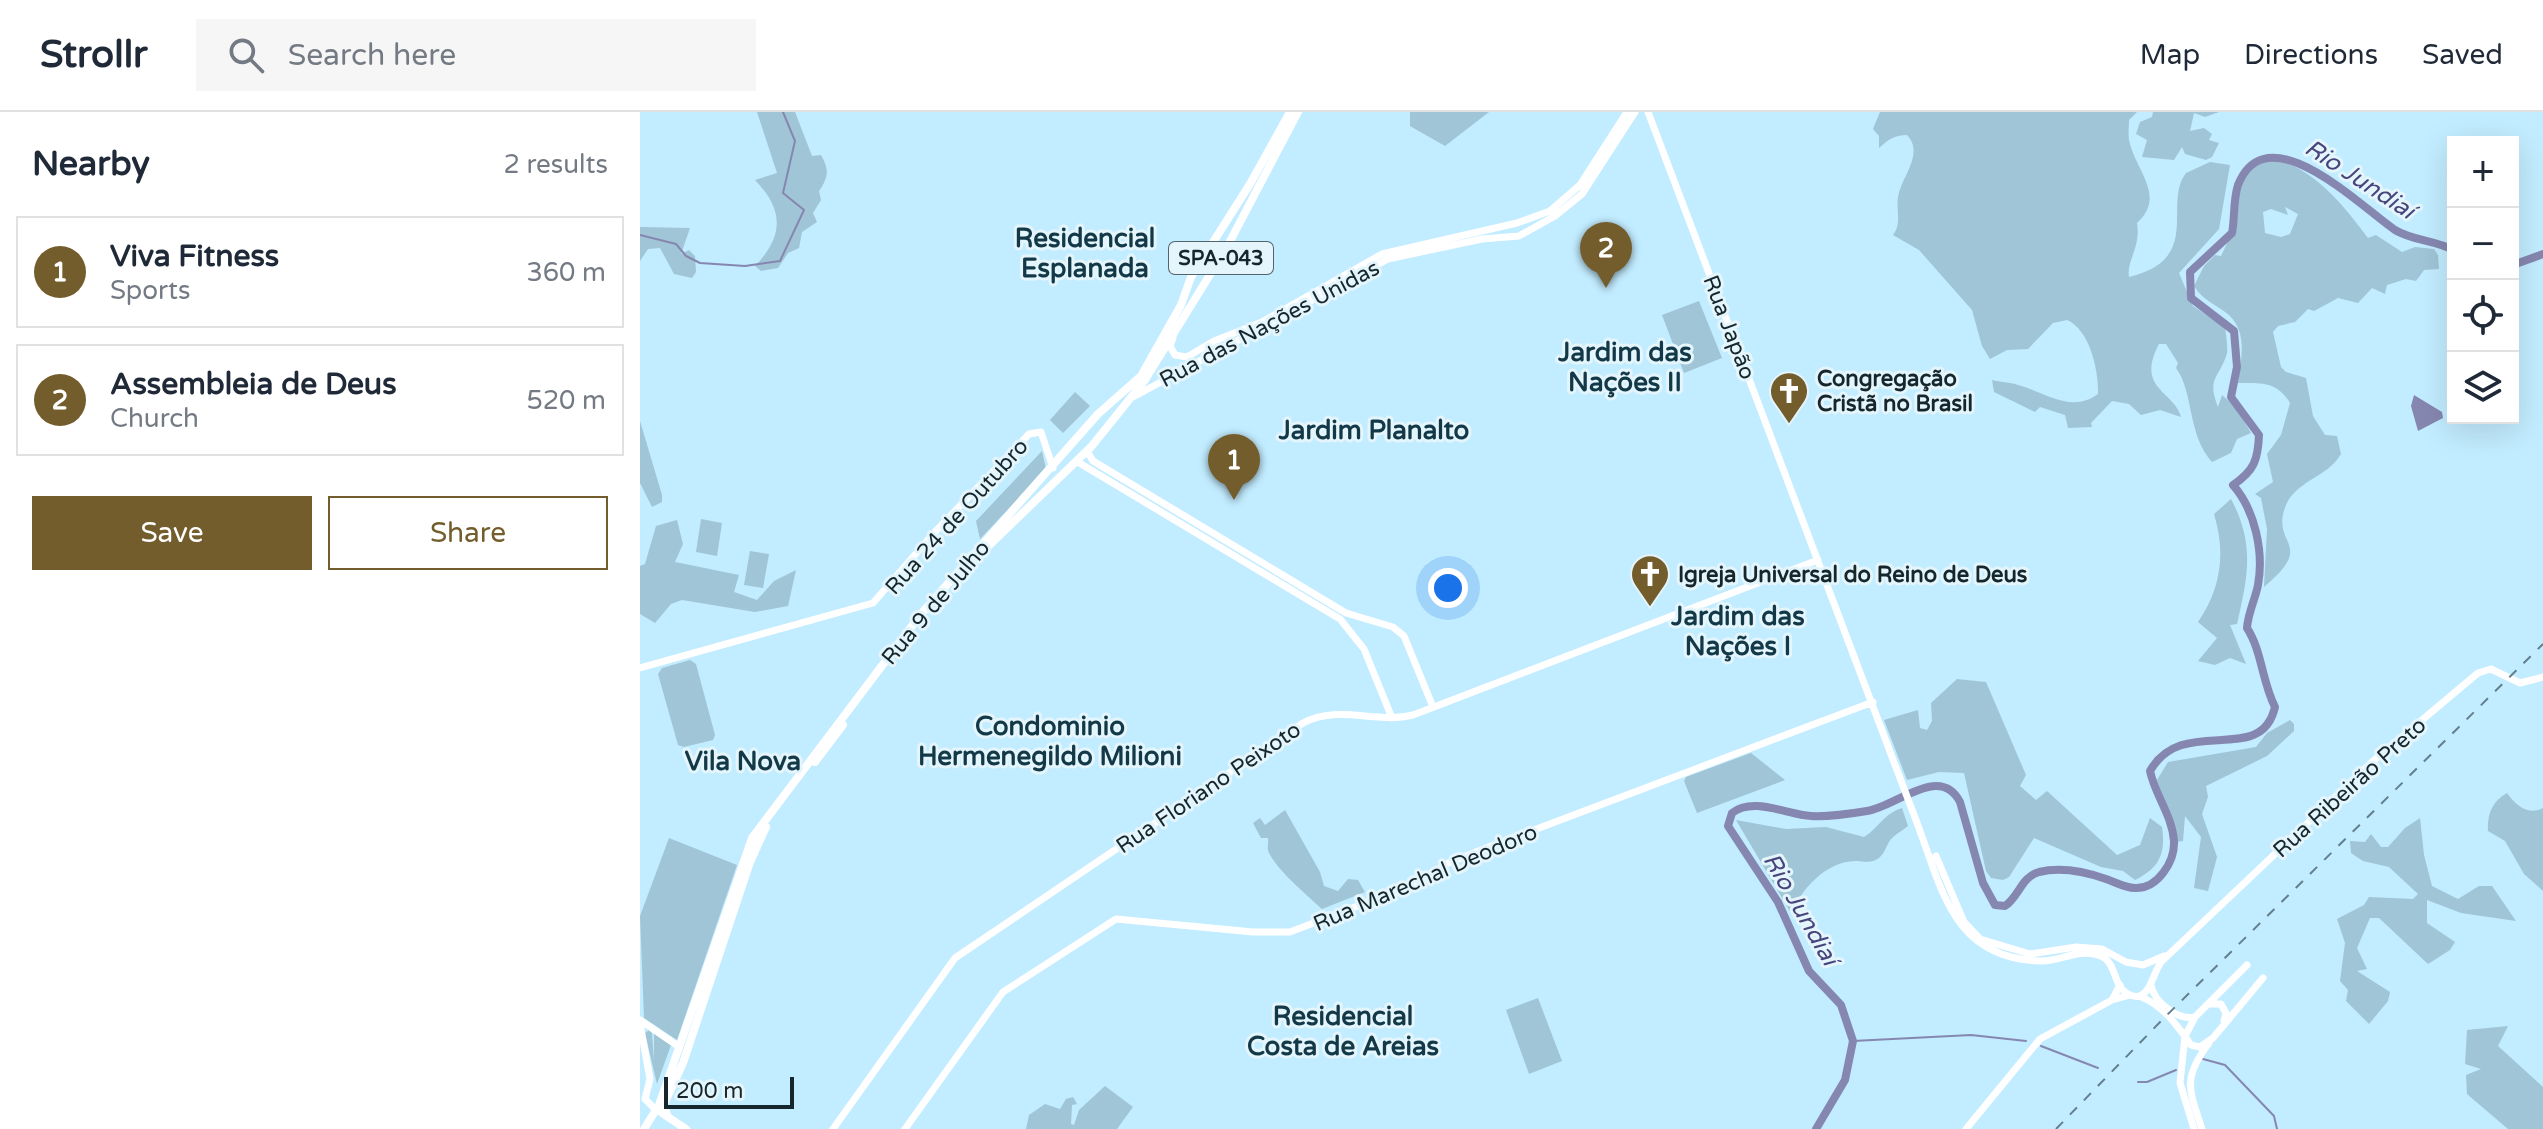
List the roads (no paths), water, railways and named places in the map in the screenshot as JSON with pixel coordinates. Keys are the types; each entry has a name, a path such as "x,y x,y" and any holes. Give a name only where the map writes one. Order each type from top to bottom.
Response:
{"main road":[{"name":"Rua 9 de Julho","path":"644,1129 678,1046 748,845 915,620 1098,414 1134,385 1175,316 1195,271 1290,112"},
{"name":"Rua 9 de Julho","path":"655,1106 675,1084 755,847 803,776 953,582 1030,503 1089,449 1133,397 1227,247 1298,112"},
{"path":"1215,240 1223,238 1227,247"},
{"path":"1195,271 1208,278"},
{"path":"1106,429 1099,429 1097,421 1134,385"},
{"path":"1076,461 1070,457 1076,440 1093,437 1089,449"},
{"path":"1030,503 1030,495 1042,479"},
{"path":"894,657 917,625 915,620"},
{"path":"803,776 821,751 820,745"},
{"path":"675,1084 682,1055 678,1046"},
{"path":"655,1106 686,1129"}],"street":[{"name":"Rua das Nações Unidas","path":"1182,320 1170,346 1175,355 1183,358 1214,341 1262,322 1382,254 1517,223 1550,211 1569,198 1627,112"},
{"name":"Rua das Nações Unidas","path":"1133,397 1388,259 1482,239 1503,239 1522,234 1575,203 1635,112"},
{"name":"Rua Japão","path":"1648,112 1956,917 1978,945 2042,961 2076,954 2100,954 2111,963 2120,983"},
{"path":"1517,223 1522,234"},
{"path":"1502,226 1499,233 1503,239"},
{"name":"Rua 24 de Outubro","path":"640,668 837,615 878,600 900,570 1029,434 1041,432 1053,468"},
{"path":"1089,449 1093,461 1268,570"},
{"path":"1076,461 1204,537 1245,559 1251,557"},
{"path":"1154,507 1182,521 1187,521 1187,517"},
{"path":"1204,537 1354,617 1398,629 1404,636 1433,707"},
{"name":"Rua Floriano Peixoto","path":"833,1129 955,958 1312,717 1339,714 1392,718 1433,707 1818,560"},
{"path":"1283,579 1340,619 1364,649 1392,718"},
{"name":"Rua Ribeirão Preto","path":"1966,1129 2040,1039 2112,1000 2134,995 2152,982 2159,964 2372,762 2478,673 2491,669 2520,683 2543,677"},
{"name":"Rua Marechal Deodoro","path":"905,1129 1003,992 1116,919 1253,932 1300,929 1420,882 1446,864 1486,848 1873,702"},
{"name":"Rua Japão","path":"1913,810 1964,922 1980,939 2030,954 2089,947 2133,964"},
{"name":"Rua Ribeirão Preto","path":"2133,964 2143,965 2172,953"},
{"path":"2112,1000 2122,972 2133,964"},
{"path":"2143,965 2152,982 2153,993 2176,1015 2187,1019 2195,1017"},
{"path":"2194,1129 2180,1083 2185,1036 2195,1017 2247,965"},
{"path":"2202,1129 2189,1079 2194,1064 2223,1023 2263,978"},
{"path":"2120,983 2134,995 2155,1003 2196,1047 2213,1038"},
{"path":"2206,1005 2221,1004 2226,1013 2223,1023"},
{"path":"640,1022 678,1046"},
{"path":"640,1022 655,1106"},
{"path":"642,1033 652,1028"}],"waterway":[{"path":"640,235 676,244 686,256 700,263 745,266 780,261 804,210 783,193 795,141 783,112"},
{"name":"Rio Jundiaí","path":"1816,1129 1845,1080 1853,1041 1841,1005 1809,971 1778,902 1728,826 1732,813 1740,808 1760,806 1811,816 1846,814 1879,808 1917,790 1941,786 1951,791 1960,802 1983,883 1995,905 2005,906 2028,878 2039,872 2082,872 2131,888 2143,887 2158,879 2172,857 2174,841 2150,771 2164,754 2181,745 2254,735 2267,725 2275,707 2247,628 2260,572 2259,545 2247,507 2233,485 2254,464 2259,435 2231,397 2237,367 2234,331 2191,298 2190,272 2232,233 2238,185 2252,165 2270,158 2291,161 2314,171 2402,234 2447,247"},
{"name":"Rio Jundiaí","path":"2519,263 2543,254"},
{"path":"1853,1041 1971,1035 2026,1041"},
{"path":"2041,1046 2098,1068"},
{"path":"2203,1059 2225,1065 2274,1116 2277,1129"},
{"path":"2138,1082 2147,1082 2176,1070"}],"railway":[{"path":"2056,1129 2165,1017 2543,644"}],"place":[{"name":"Assembleia de Deus","path":"1606,288"},
{"name":"Congregação Cristã no Brasil","path":"1789,425"},
{"name":"Viva Fitness","path":"1234,500"},
{"name":"Igreja Universal do Reino de Deus","path":"1650,608"}],"district":[{"name":"Residencial Esplanada","path":"1085,253"},
{"name":"Jardim das Nações II","path":"1625,367"},
{"name":"Jardim Planalto","path":"1374,430"},
{"name":"Jardim das Nações I","path":"1738,631"},
{"name":"Condominio Hermenegildo Milioni","path":"1050,741"},
{"name":"Vila Nova","path":"743,761"},
{"name":"Residencial Costa de Areias","path":"1343,1031"}]}
